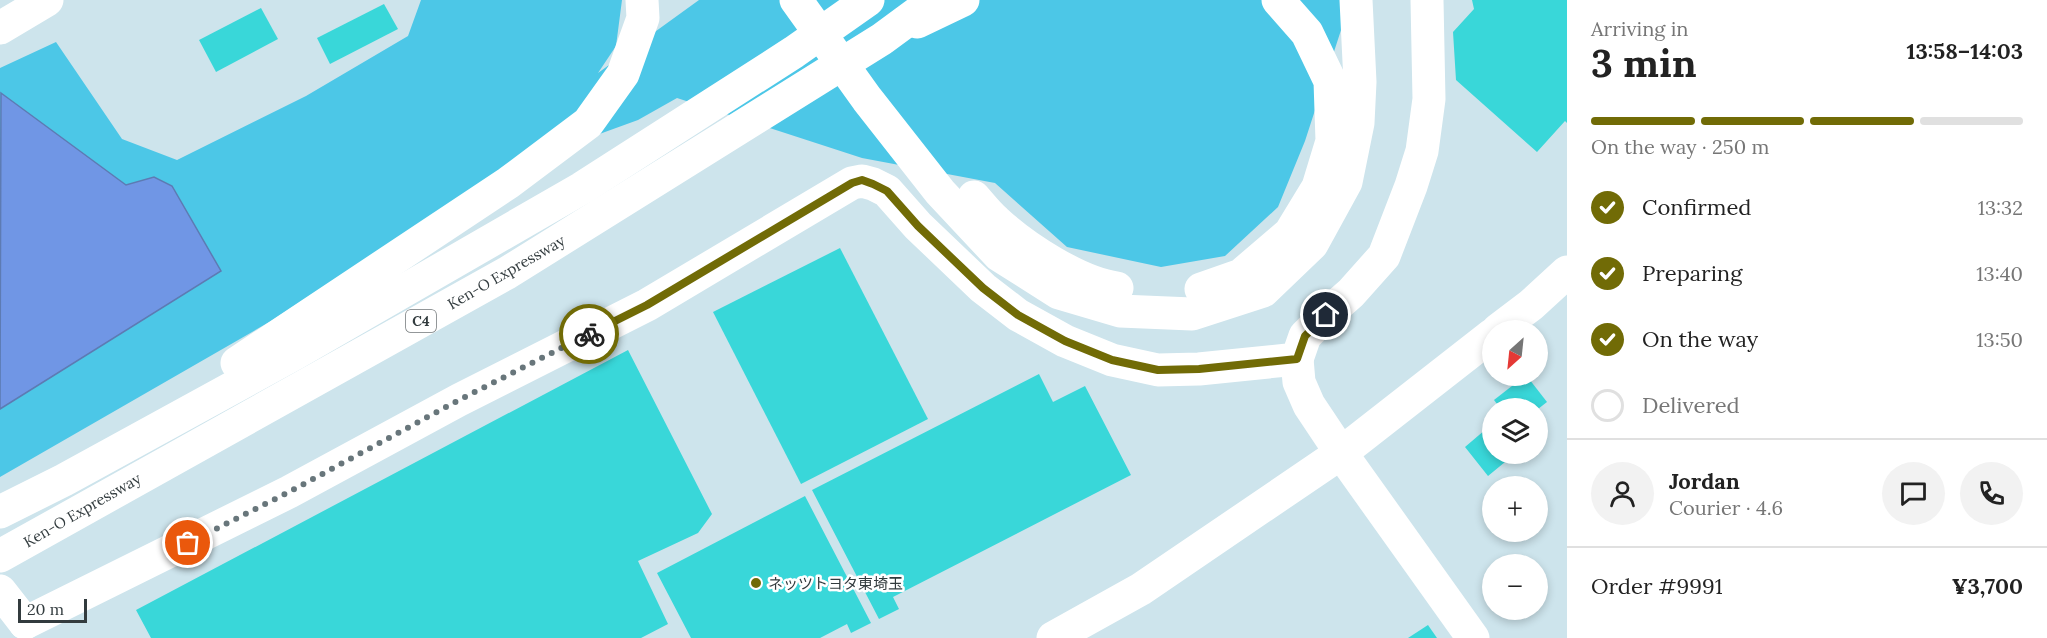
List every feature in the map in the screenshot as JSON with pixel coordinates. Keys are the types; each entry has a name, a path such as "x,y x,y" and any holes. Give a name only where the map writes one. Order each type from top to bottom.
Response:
{"main road":[{"path":"5,22 47,0"},
{"path":"64,480 508,183 588,123 623,74 643,18 642,0"},
{"path":"796,0 867,99 940,192 999,255 1059,293 1120,311 1192,314 1263,291 1312,244 1346,182 1358,123 1360,82 1356,0"},
{"path":"819,0 907,121 995,221 1053,264 1104,286 1183,295 1241,275 1290,232 1318,187 1332,141 1330,81 1307,33 1278,0"},
{"name":"Ken-O Expressway","path":"10,551 507,273 882,39 935,0"},
{"path":"882,39 963,0"},
{"path":"1427,0 1429,99 1422,151 1411,186 1384,256 1351,293 1305,336 1297,359 1299,382 1309,405 1473,638"},
{"name":"C4","path":"0,512 64,480 294,354 582,188 794,52 864,3"},
{"path":"0,592 32,631 459,400 647,305 852,183 862,180 887,191 918,226 983,288 1018,315 1065,341 1112,360 1158,370 1199,369 1297,359"},
{"path":"1511,320 1567,272"},
{"path":"1053,638 1141,589 1341,453 1482,343"}],"shaded area":[{"path":"421,0 622,0 616,46 598,73 699,0 1341,0 1342,27 1305,141 1278,207 1225,256 1161,267 1067,247 995,183 862,158 677,98 638,120 503,169 271,321 0,477 0,68 56,42 122,139 177,160 306,96 408,36"},
{"path":"1,93 126,185 154,177 172,186 221,271 0,409"}],"building":[{"path":"1472,0 1567,0 1567,123 1565,121 1537,152 1456,80 1453,32 1474,9"},
{"path":"384,4 398,29 330,64 317,38"},
{"path":"261,8 278,39 216,72 199,40"},
{"path":"840,248 928,419 801,484 713,312"},
{"path":"628,350 712,514 698,533 638,561 668,624 641,638 151,638 136,610"},
{"path":"1039,374 1053,402 1085,386 1131,475 893,597 899,609 879,619 812,490"},
{"path":"1512,386 1535,386 1544,398 1497,398"},
{"path":"1482,433 1482,464 1503,464 1488,476 1465,447"},
{"path":"805,496 871,623 851,633 847,624 820,638 691,638 657,573"},
{"path":"1428,625 1437,638 1408,638"}],"way so far":[{"path":"188,543 589,334"}],"place":[{"name":"ネッツトヨタ東埼玉","path":"756,583"}],"route":[{"path":"589,334 647,305 852,183 862,180 887,191 951,259 1018,315 1065,341 1112,360 1158,370 1199,369 1297,359 1305,336 1326,315"}]}
